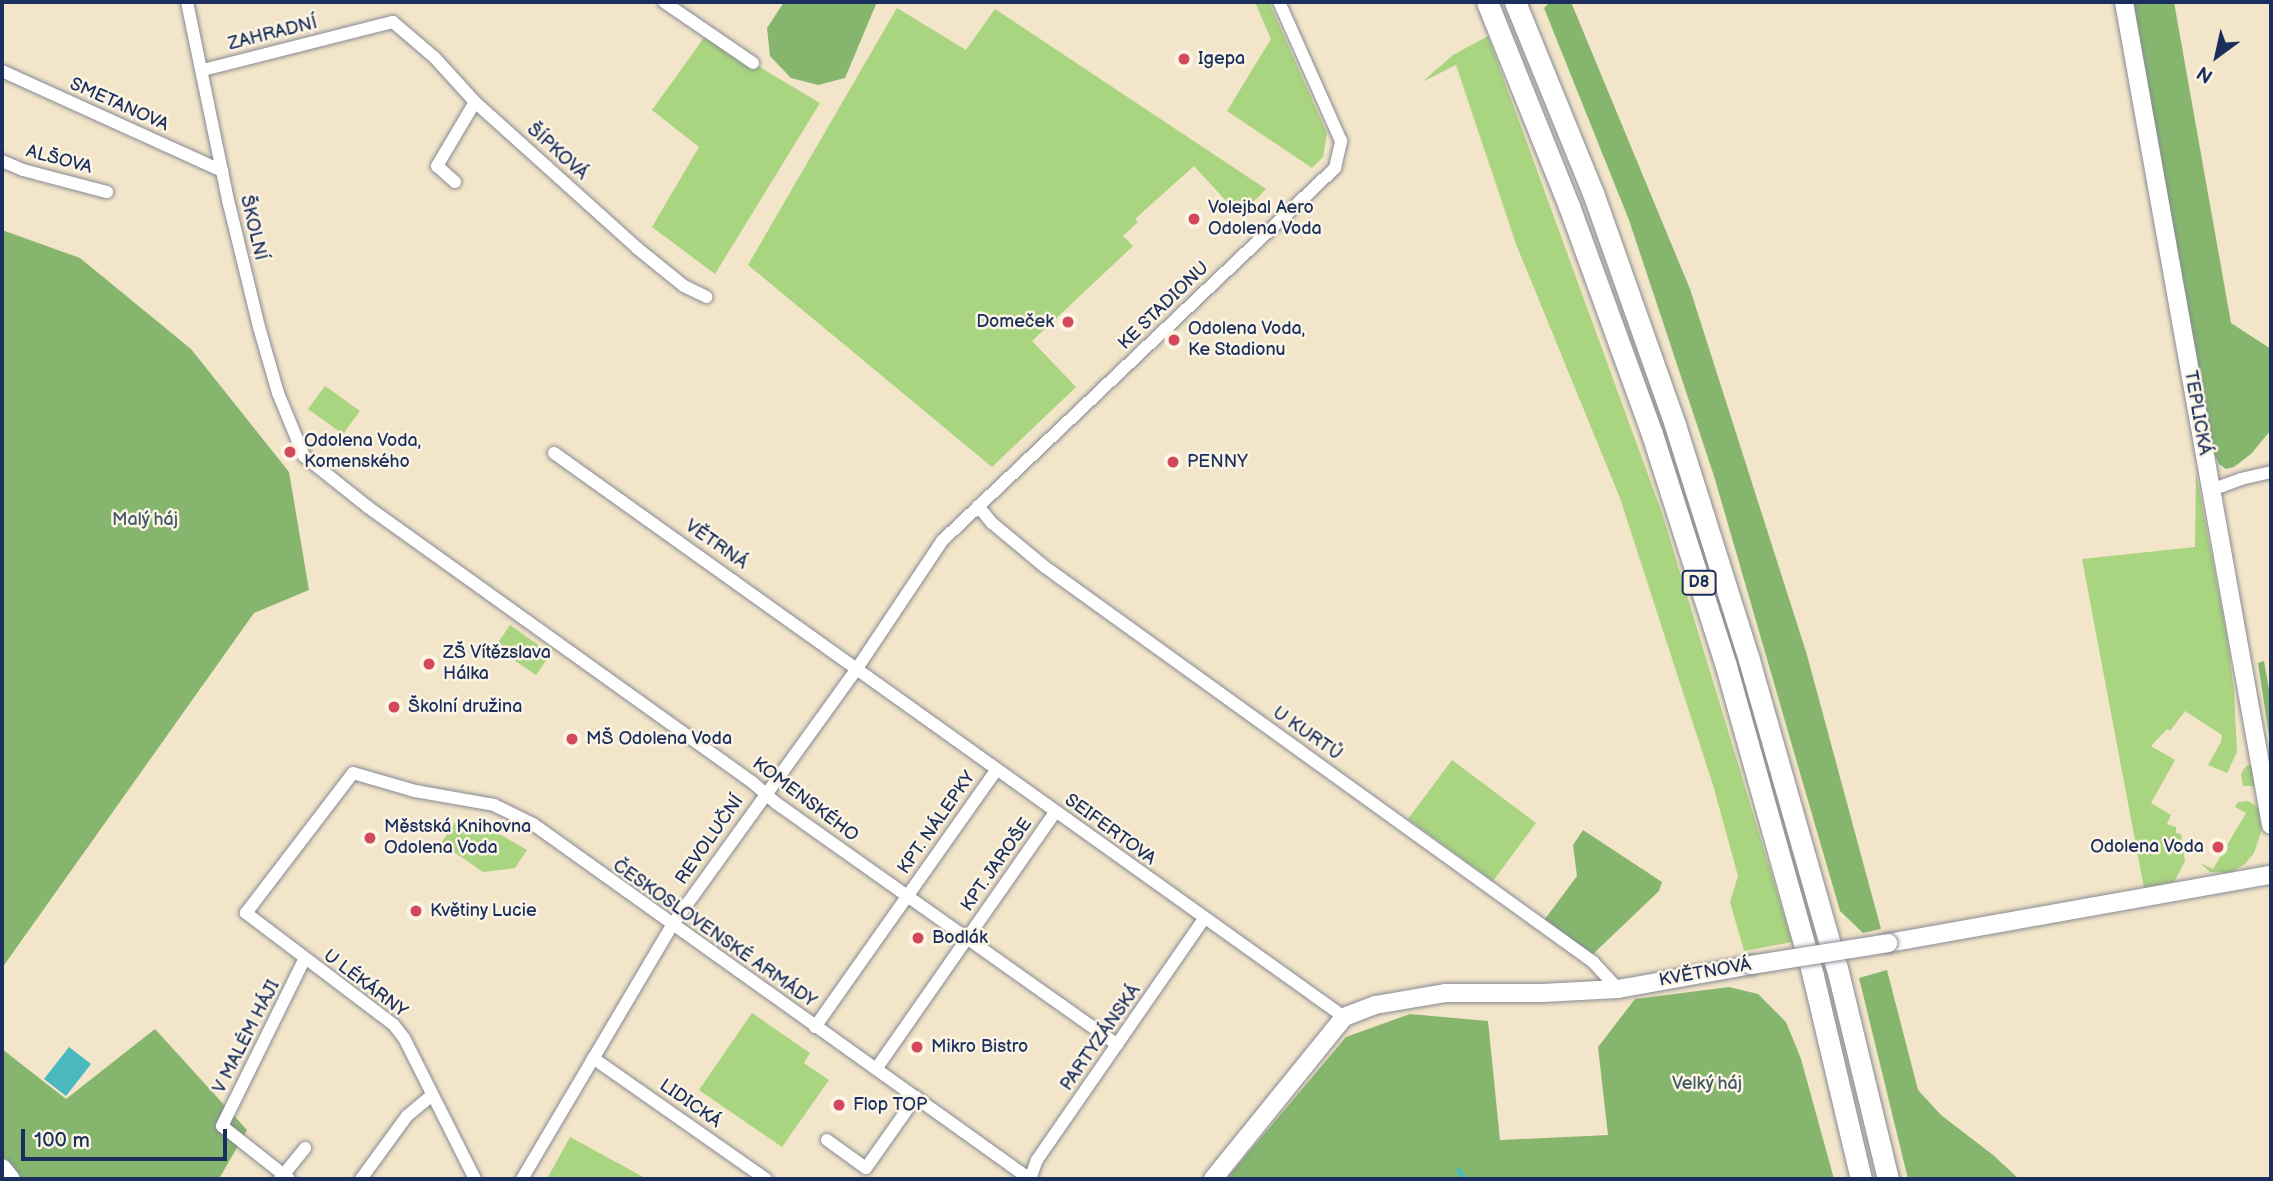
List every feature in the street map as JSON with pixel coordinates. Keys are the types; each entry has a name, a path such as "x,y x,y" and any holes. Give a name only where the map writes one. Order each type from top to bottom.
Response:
{"highway":[{"name":"D8","path":"1487,2 1569,206 1633,384 1722,653 1813,976 1861,1179"},
{"name":"D8","path":"1515,2 1593,193 1675,425 1749,660 1837,968 1888,1179"}],"street":[{"name":"ŠKOLNÍ","path":"187,2 222,171 259,327 278,393 304,456"},
{"path":"664,2 753,63"},
{"name":"KE STADIONU","path":"978,506 1335,168 1341,141 1279,2"},
{"name":"TEPLICKÁ","path":"2124,2 2271,825"},
{"name":"ZAHRADNÍ","path":"202,70 393,22"},
{"name":"ŠÍPKOVÁ","path":"393,22 435,58 475,102 637,248 684,286 707,297"},
{"name":"SMETANOVA","path":"2,71 222,171"},
{"path":"456,182 437,166 475,102"},
{"name":"ALŠOVA","path":"2,161 23,170 107,191"},
{"name":"VĚTRNÁ","path":"554,453 736,580 856,670"},
{"name":"KOMENSKÉHO","path":"304,456 368,507 1117,1044"},
{"path":"2211,490 2271,472"},
{"name":"REVOLUČNÍ","path":"522,1179 672,925 856,670 942,541 978,506"},
{"name":"U KURTŮ","path":"978,506 992,523 1045,567 1574,948 1618,989"},
{"name":"SEIFERTOVA","path":"856,670 1344,1017"},
{"name":"KPT. NÁLEPKY","path":"815,1027 996,770"},
{"name":"ČESKOSLOVENSKÉ ARMÁDY","path":"246,914 354,773 415,791 494,805 533,824 1030,1179"},
{"name":"KPT. JAROŠE","path":"876,1069 1055,812"},
{"name":"KVĚTNOVÁ","path":"1344,1017 1375,1005 1445,993 1542,993 1618,989 2271,875"},
{"name":"U LÉKÁRNY","path":"246,914 394,1025 404,1038 475,1179"},
{"name":"PARTYZÁNSKÁ","path":"1030,1179 1037,1160 1204,919"},
{"name":"V MALÉM HÁJI","path":"284,1178 223,1130 222,1126 304,960"},
{"path":"1213,1179 1344,1017"},
{"name":"LIDICKÁ","path":"593,1058 766,1179"},
{"path":"361,1179 407,1116 431,1096"},
{"path":"827,1140 866,1168 916,1097"},
{"path":"284,1178 304,1148"},
{"path":"2,1168 11,1179"}],"green space":[{"path":"784,2 877,2 845,78 818,85 791,78 770,56 767,28"},
{"path":"1255,2 1269,2 1327,133 1323,157 1312,168 1227,111 1271,39"},
{"path":"1550,2 1571,2 1690,289 1807,655 1881,929 1863,933 1840,911 1714,476 1629,220 1544,8"},
{"path":"2132,2 2174,2 2231,323 2271,349 2271,430 2251,454 2234,467 2226,469 2219,464 2213,450"},
{"path":"897,8 966,50 995,9 1266,189 1240,216 1194,166 1135,219 1138,222 1123,236 1133,246 1032,341 1076,387 992,467 748,265"},
{"path":"706,35 820,103 715,274 652,227 699,147 652,110"},
{"path":"1488,36 1662,513 1792,942 1744,951 1730,902 1738,876 1713,785 1620,498 1516,244 1456,65 1422,82 1453,55"},
{"name":"Malý háj","path":"2,230 80,258 191,349 289,472 309,590 254,613 2,968"},
{"path":"325,386 360,411 343,434 308,409"},
{"path":"2196,473 2227,637 2234,691 2237,752 2227,773 2208,765 2222,735 2185,711 2170,731 2167,729 2151,746 2175,760 2151,803 2171,815 2167,824 2176,827 2176,833 2181,834 2185,861 2174,882 2144,888 2082,559 2195,547"},
{"path":"510,625 551,654 536,675 495,647"},
{"path":"2264,661 2271,700 2271,749 2258,663"},
{"path":"1452,760 1536,823 1493,881 1408,819"},
{"path":"2252,765 2255,786 2243,786 2241,774 2246,766"},
{"path":"2248,801 2258,807 2262,829 2254,853 2245,864 2230,873 2210,872 2200,863 2213,869 2246,813 2235,807 2238,802"},
{"path":"456,821 489,828 527,850 515,868 483,872 441,843"},
{"path":"1583,830 1662,882 1659,891 1592,955 1545,919 1577,876 1573,845"},
{"path":"1887,970 1918,1090 1941,1115 2019,1179 1908,1179 1859,978"},
{"name":"Velký háj","path":"1729,987 1758,994 1786,1022 1801,1059 1834,1179 1226,1179 1346,1037 1410,1014 1488,1021 1500,1140 1608,1135 1598,1047 1635,999"},
{"path":"752,1013 810,1053 804,1063 829,1080 782,1147 699,1090"},
{"path":"155,1029 247,1130 219,1179 2,1179 2,1049 66,1099"},
{"path":"570,1137 647,1179 547,1179"}],"water":[{"path":"69,1047 91,1064 66,1096 44,1079"}],"waterway":[{"path":"1459,1170 1464,1179"}],"place":[{"name":"Igepa","path":"1184,59"},
{"name":"Volejbal Aero Odolena Voda","path":"1194,219"},
{"name":"Domeček","path":"1068,322"},
{"name":"Odolena Voda, Ke Stadionu","path":"1174,340"},
{"name":"Odolena Voda, Komenského","path":"290,452"},
{"name":"PENNY","path":"1173,462"},
{"name":"ZŠ Vítězslava Hálka","path":"429,664"},
{"name":"Školní družina","path":"394,707"},
{"name":"MŠ Odolena Voda","path":"572,739"},
{"name":"Městská Knihovna Odolena Voda","path":"370,838"},
{"name":"Odolena Voda","path":"2218,847"},
{"name":"Květiny Lucie","path":"416,911"},
{"name":"Bodlák","path":"918,938"},
{"name":"Mikro Bistro","path":"917,1047"},
{"name":"Flop TOP","path":"839,1105"}]}
